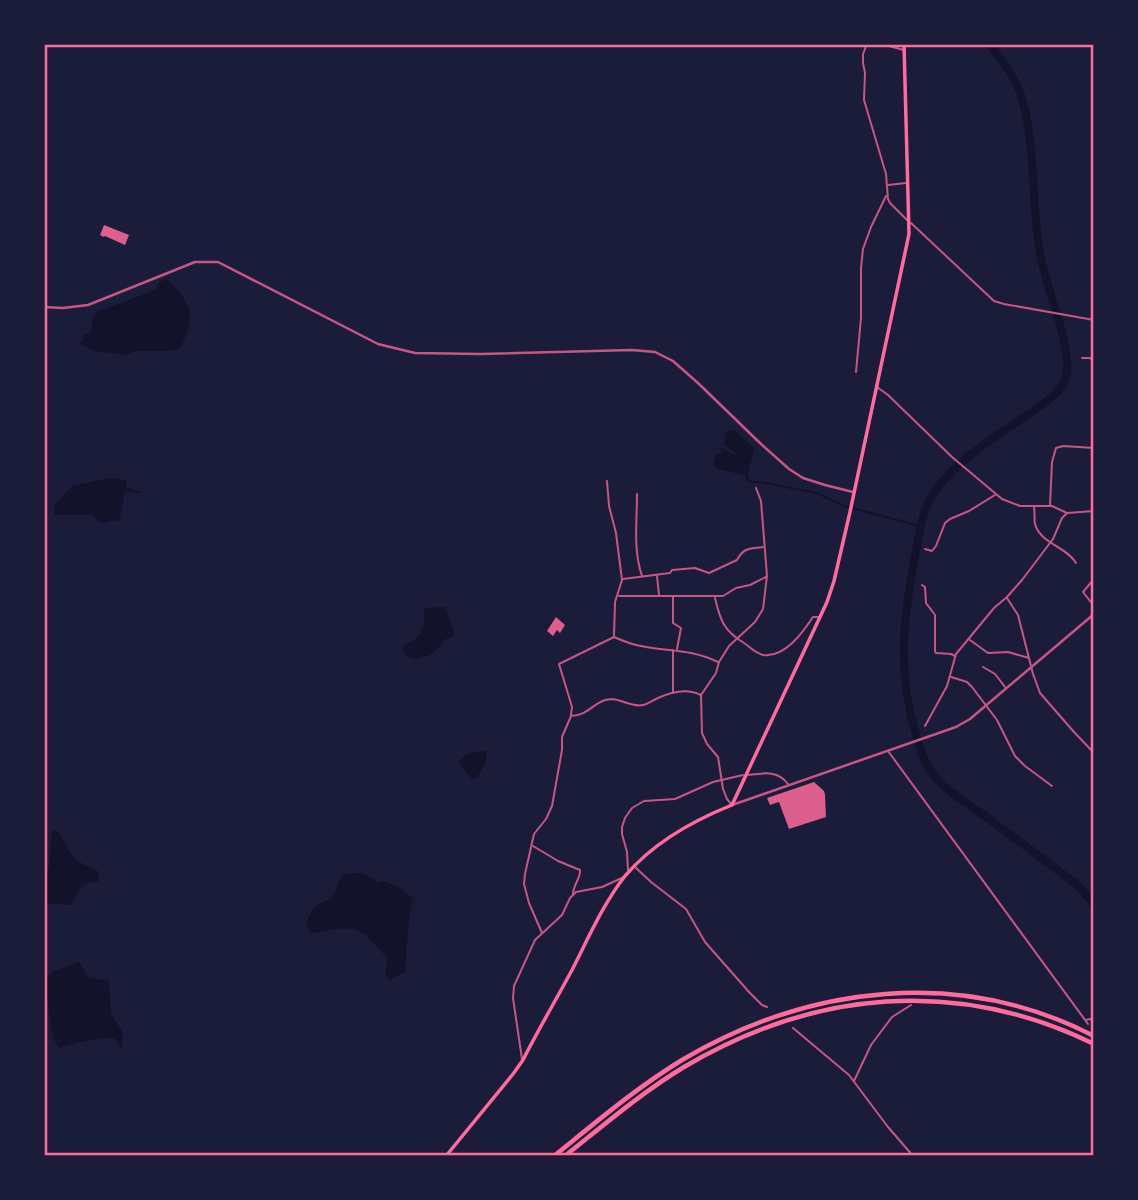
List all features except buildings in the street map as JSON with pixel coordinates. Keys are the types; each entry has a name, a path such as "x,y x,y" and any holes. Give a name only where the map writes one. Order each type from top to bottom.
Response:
{"highway":[{"path":"554,1156 641,1087 683,1060 736,1032 819,1004 886,993 952,993 1028,1009 1094,1035"},
{"path":"565,1156 654,1086 713,1051 795,1018 848,1005 926,1000 977,1005 1053,1025 1094,1044"}],"main road":[{"path":"446,1156 523,1060 597,920 626,876 651,851 677,832 732,805 820,617 834,581 906,248 909,222 904,44"}],"street":[{"path":"867,44 863,54 864,100 886,175 890,203 994,301 1094,320"},
{"path":"881,44 905,50"},
{"path":"887,185 908,183"},
{"path":"856,372 863,249 887,196"},
{"path":"44,307 88,305 195,262 218,262 377,344 415,353 588,350 655,352 673,361 789,469 814,482 853,492"},
{"path":"1082,358 1094,361"},
{"path":"877,386 995,495 1020,506 1050,506 1067,513 1094,511"},
{"path":"1050,506 1052,462 1056,448 1094,448"},
{"path":"44,465 44,484"},
{"path":"607,481 608,506 616,533 622,580 615,602 614,637"},
{"path":"756,488 761,501 767,576 764,609 760,617 736,639 701,695 702,733 718,757 727,799 732,805 956,727 970,719 1094,614"},
{"path":"637,494 636,545 642,576"},
{"path":"925,549 932,551 945,523 950,519 995,495"},
{"path":"1034,506 1036,527 1051,542 1071,555 1076,563"},
{"path":"925,726 947,686 955,656 994,608 1022,580 1051,542 1067,513"},
{"path":"622,580 670,573 672,570 695,568 709,572 737,561 745,550 764,547"},
{"path":"656,575 659,581 659,596"},
{"path":"617,596 723,596 767,576"},
{"path":"1094,579 1083,592 1094,606"},
{"path":"922,585 925,587 926,603 935,615 934,651 955,656"},
{"path":"673,596 673,623 681,628 675,649 673,693"},
{"path":"715,597 722,624 736,639 757,652 768,654 787,649 806,630 813,617 820,617"},
{"path":"1007,597 1018,615 1031,667 1041,693 1094,753"},
{"path":"542,933 524,884 534,834 546,820 552,806 562,737 571,716 572,707 559,664 614,637 635,645 699,654 719,663"},
{"path":"969,639 988,653 1008,652 1029,658"},
{"path":"983,667 995,674 1006,689"},
{"path":"950,676 967,682 987,705 1015,756 1052,786"},
{"path":"571,716 583,715 606,700 615,699 631,705 642,705 673,693 692,691 701,695"},
{"path":"888,751 1088,1024"},
{"path":"523,1060 513,998 514,986 532,947 542,933 562,915 573,895 579,890 602,887 626,876 629,864 622,827 632,808 648,799 678,799 722,779 747,775 774,774 783,777 789,786"},
{"path":"532,845 558,861 580,870 573,895"},
{"path":"635,866 686,909 705,942 756,999 767,1007"},
{"path":"853,1082 871,1045 892,1017 911,1005"},
{"path":"1085,1020 1094,1021"},
{"path":"793,1028 836,1063 913,1156"}],"shaded area":[{"path":"166,279 182,295 190,316 179,349 136,351 125,355 93,351 79,343 83,341 84,335 91,331 93,316 99,311 153,291 158,283"},
{"path":"734,430 754,448 749,481 744,475 718,469 713,465 716,454 722,453 719,448 736,456 724,445 725,433"},
{"path":"110,478 126,480 126,487 145,493 125,492 119,522 112,520 102,523 92,515 54,515 54,506 72,486"},
{"path":"445,607 455,635 444,640 430,655 416,659 407,657 402,650 404,645 422,631 424,608"},
{"path":"468,753 487,753 484,765 473,780 458,762"},
{"path":"52,831 59,832 77,861 99,872 98,882 87,883 81,888 72,905 44,903 44,876 49,867"},
{"path":"347,873 360,873 374,878 375,882 391,884 413,899 405,972 390,980 385,973 388,959 363,933 349,928 312,933 307,927 312,910 332,897 341,878"},
{"path":"79,962 89,978 109,981 111,1015 123,1032 122,1049 114,1038 59,1048 53,1038 45,986 48,976"}],"waterway":[{"path":"989,44 1016,84 1027,118 1038,238 1044,271 1063,335 1067,373 1051,398 974,452 946,477 930,498 922,522 907,601 904,646 906,690 921,750 927,765 938,780 1076,884 1094,906"},
{"path":"749,480 817,493 844,506 920,526"}]}
